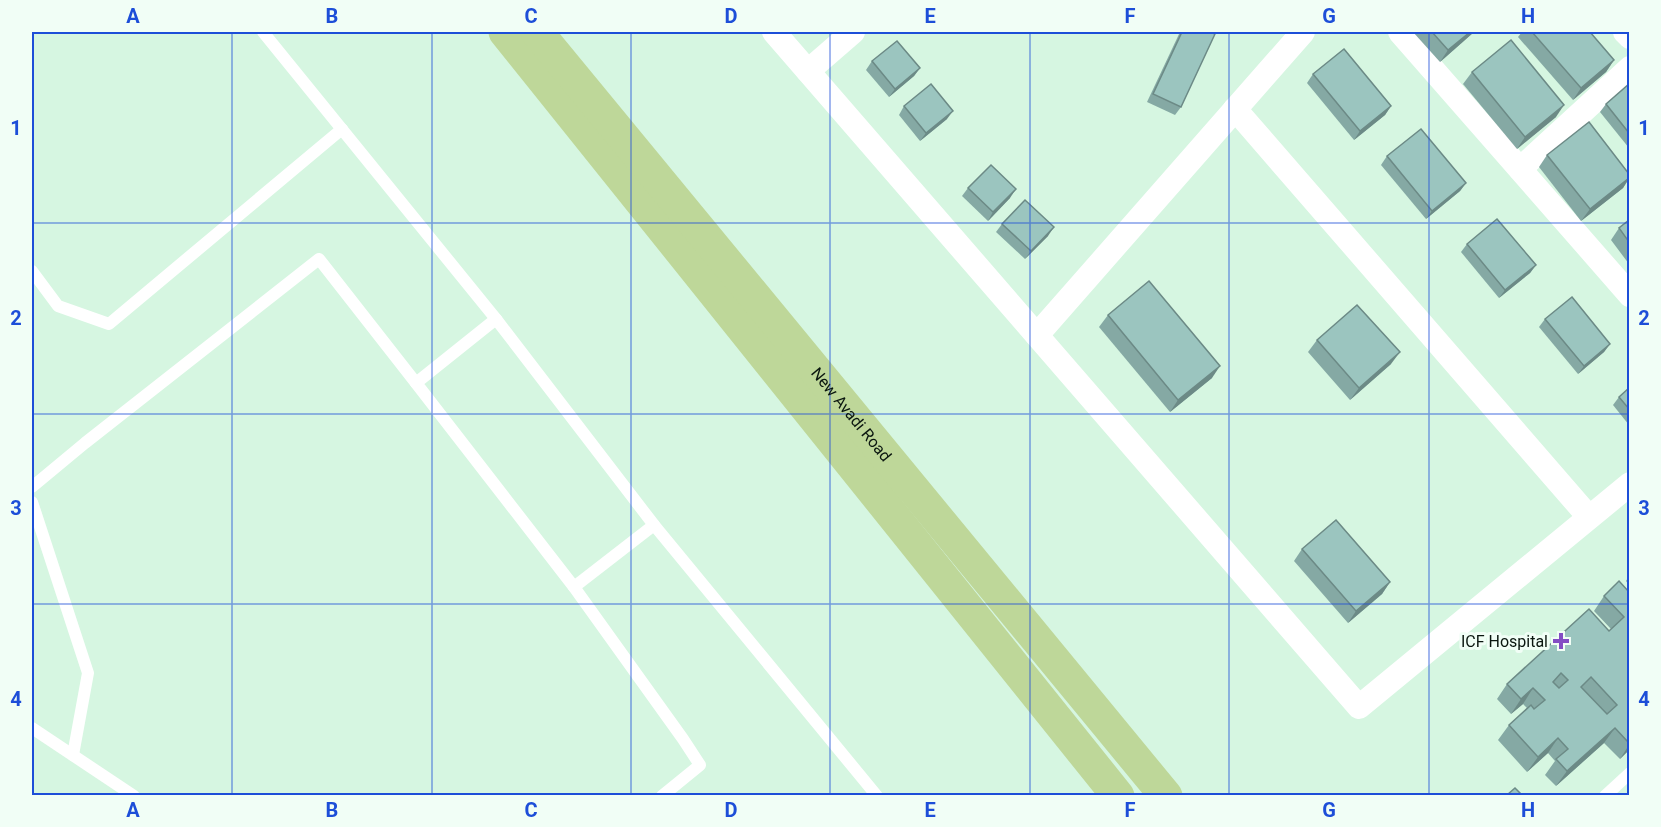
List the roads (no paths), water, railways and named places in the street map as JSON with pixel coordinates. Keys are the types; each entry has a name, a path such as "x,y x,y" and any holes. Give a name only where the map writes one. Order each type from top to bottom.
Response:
{"main road":[{"name":"New Avadi Road","path":"505,32 1118,795"},
{"name":"New Avadi Road","path":"537,32 1166,795"}],"street":[{"path":"774,32 1359,707 1629,484"},
{"path":"808,71 853,32"},
{"path":"1037,335 1303,32"},
{"path":"1400,32 1629,295"},
{"path":"1625,32 1629,37"},
{"path":"1520,169 1629,68"},
{"path":"1235,109 1589,517"}],"lane":[{"path":"264,32 496,320 654,525 878,795"},
{"path":"32,272 58,306 109,324 342,129"},
{"path":"32,487 319,259 574,587 700,765 662,795"},
{"path":"416,383 496,320"},
{"path":"32,502 88,673 73,755"},
{"path":"574,587 654,525"},
{"path":"32,728 134,795"},
{"path":"1605,795 1629,773"}],"place":[{"name":"ICF Hospital","path":"1561,641"}]}
